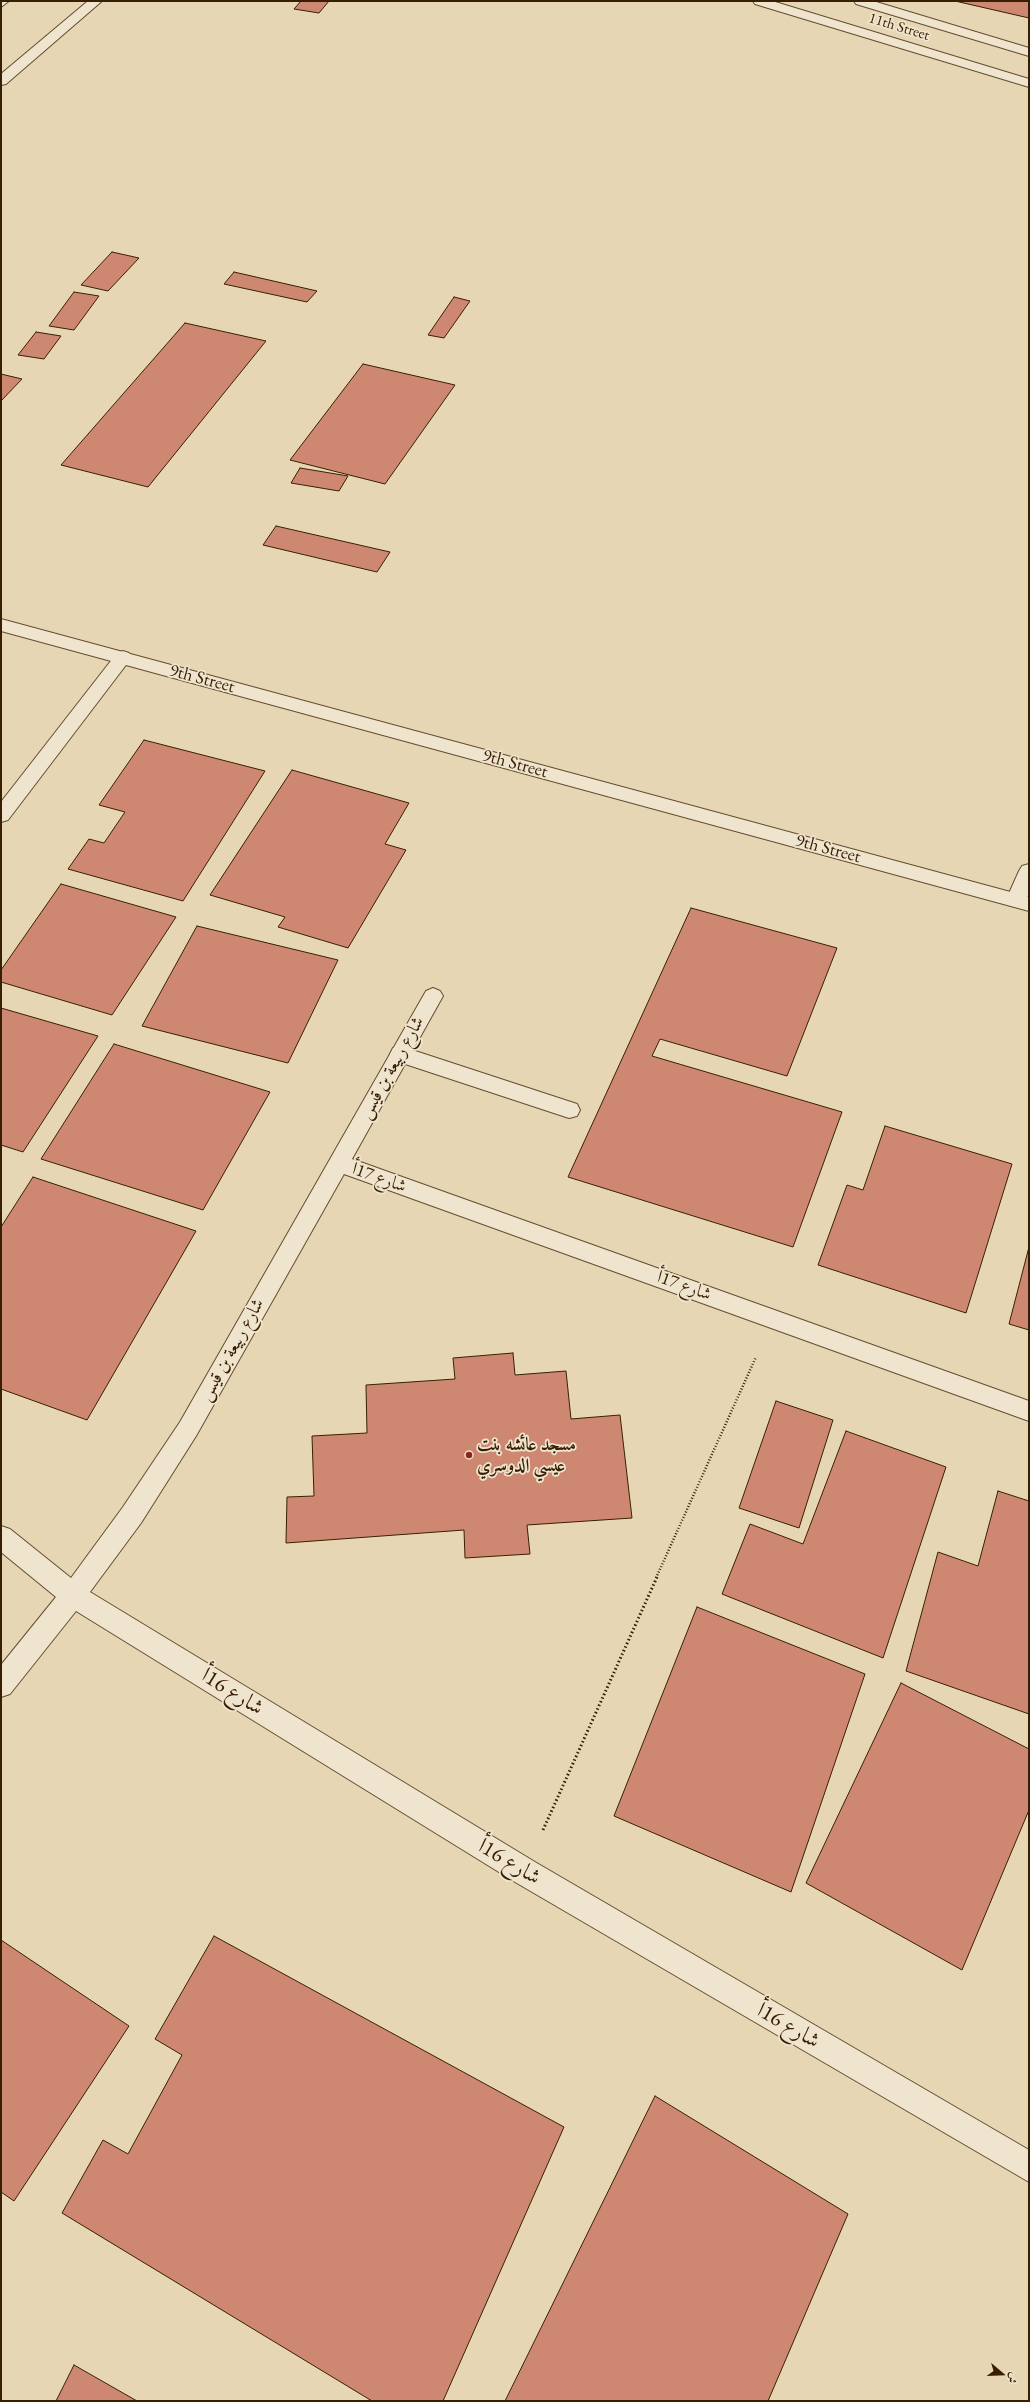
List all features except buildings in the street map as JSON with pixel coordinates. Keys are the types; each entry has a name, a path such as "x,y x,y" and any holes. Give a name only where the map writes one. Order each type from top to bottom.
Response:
{"street":[{"path":"1,81 96,1"},
{"name":"11th Street","path":"759,1 1029,83"},
{"name":"11th Street","path":"860,1 1029,52"},
{"name":"9th Street","path":"1,625 1023,902"},
{"path":"1,815 123,657"},
{"path":"1023,902 1029,871"},
{"name":"شارع ربيعة بن قيس","path":"1,1685 73,1595 132,1514 188,1429 433,996"},
{"path":"400,1054 569,1110"},
{"name":"شارع 17أ","path":"338,1164 773,1318 1029,1411"},
{"name":"شارع 16أ","path":"1,1537 73,1595 525,1872 1029,2167"}],"path":[{"path":"525,1872 773,1318"}],"place":[{"name":"مسجد عائشه بنت عيسي الدوسري","path":"469,1455"}]}
